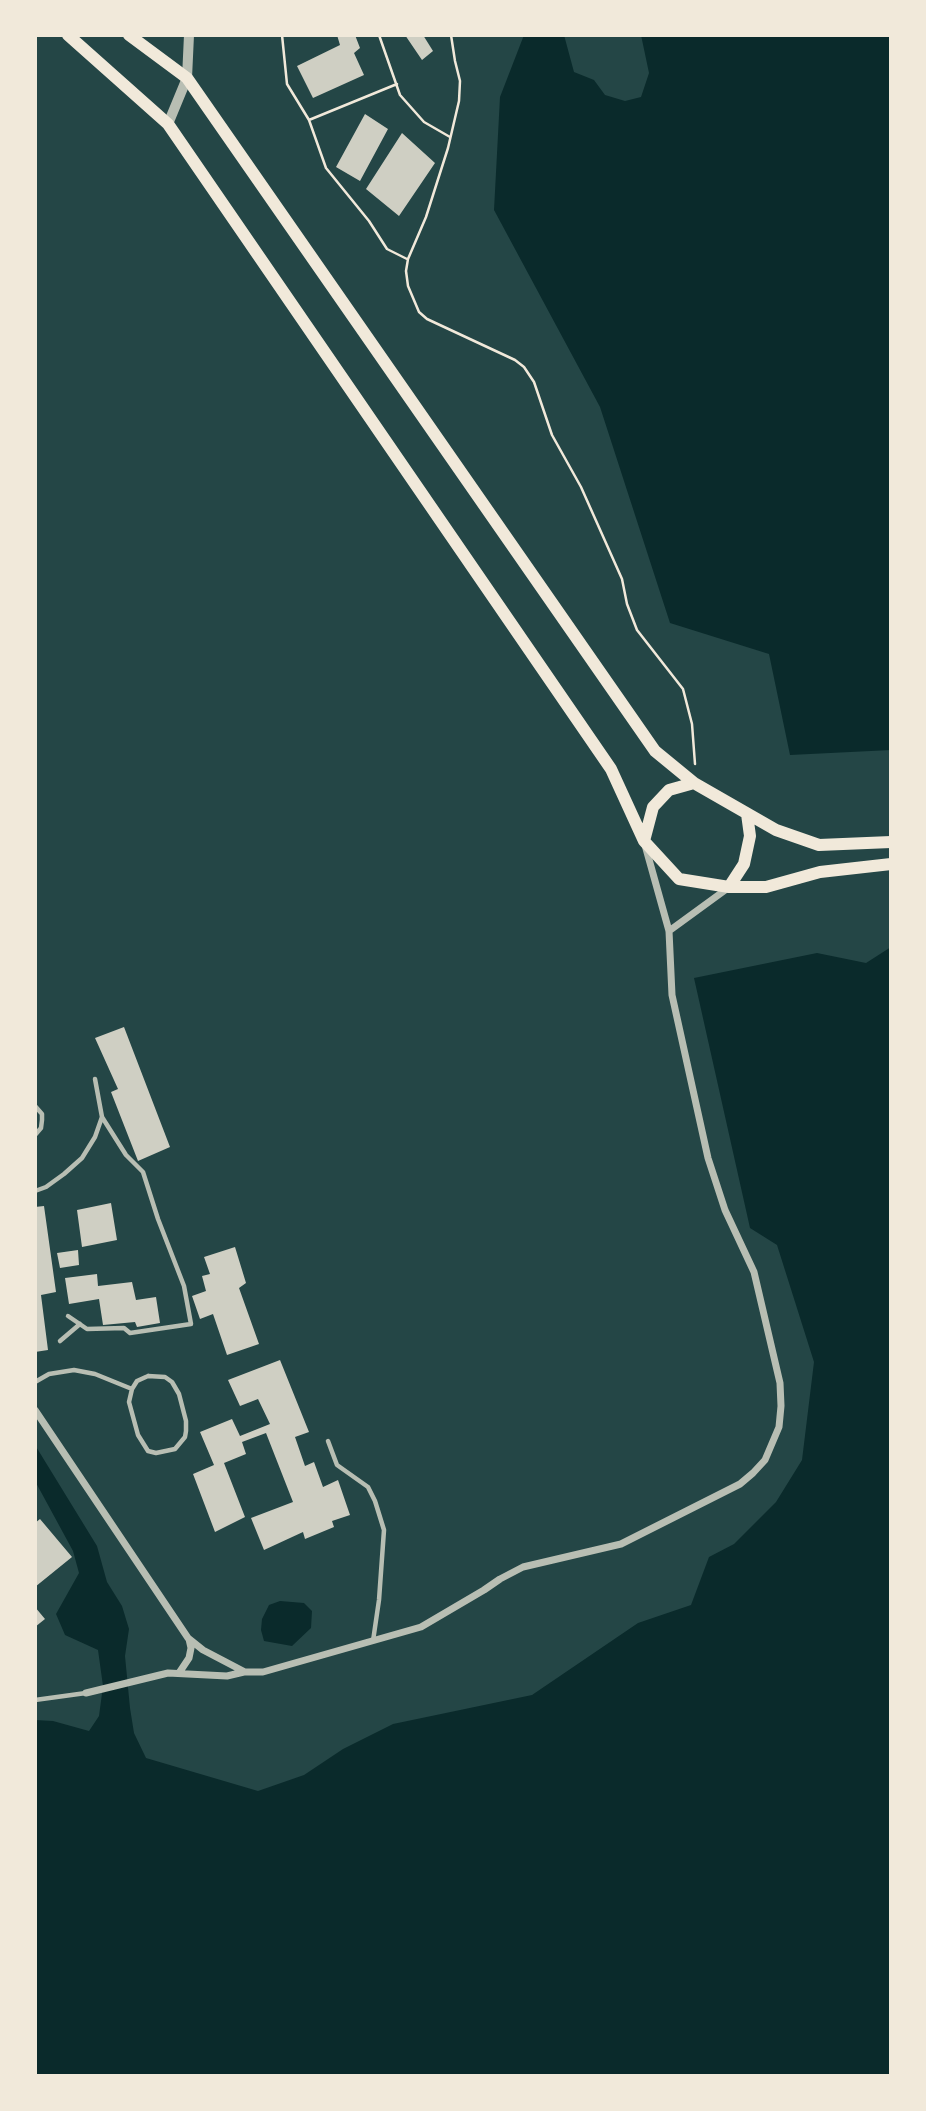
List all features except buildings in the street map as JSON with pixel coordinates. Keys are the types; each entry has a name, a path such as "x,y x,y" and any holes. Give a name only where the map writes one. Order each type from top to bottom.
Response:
{"main road":[{"path":"68,35 168,124 611,769 644,841 679,879 729,887 766,887 820,872 891,864"},
{"path":"129,35 187,78 655,751 698,786 776,830 820,845 891,842"},
{"path":"644,841 653,807 669,790 698,786"},
{"path":"729,887 744,864 750,836 747,814"}],"street":[{"path":"168,124 187,78 189,35"},
{"path":"86,1693 167,1673 227,1676 263,1672 421,1627 523,1567 621,1545 740,1485 765,1461 779,1427 780,1383 754,1272 725,1210 708,1158 672,995 669,931 644,841"},
{"path":"669,931 729,887"},
{"path":"35,1410 188,1638 191,1648 189,1658 179,1673"},
{"path":"188,1638 203,1650 245,1672"}],"lane":[{"path":"68,1316 87,1329 124,1328 130,1333 191,1324 184,1286 143,1172 126,1155 102,1116 95,1079"},
{"path":"35,1106 42,1114 41,1128 35,1135"},
{"path":"35,1191 64,1174 82,1157 95,1137 102,1116"},
{"path":"60,1341 80,1324"},
{"path":"35,1382 49,1374 74,1370 95,1374 132,1390"},
{"path":"148,1376 165,1377 172,1382 179,1394 186,1421 185,1437 175,1449 156,1453 148,1451 138,1435 129,1402 132,1390 137,1381 148,1376"},
{"path":"328,1441 337,1465 368,1487 384,1530 373,1641"},
{"path":"35,1700 86,1693"}],"path":[{"path":"282,35 287,84 309,120 326,168 369,221 387,249 408,259"},
{"path":"379,35 400,94 424,122 451,137"},
{"path":"451,35 460,81 459,101 451,137 426,217 408,259 405,271 408,286 419,312 439,326 515,360 524,367 534,382 552,435 581,487 622,579 627,604 637,630 683,689 692,724 698,786"},
{"path":"309,120 397,84"}],"shaded area":[{"path":"35,35 891,35 891,2076 35,2076"},
{"path":"524,35 564,35 574,72 594,80 605,95 625,101 641,97 649,73 641,35 891,35 891,750 790,755 769,654 670,623 600,407 494,210 500,97"},
{"path":"891,947 891,2076 35,2076 35,1720 53,1721 89,1731 99,1716 103,1686 98,1650 65,1635 56,1614 79,1573 73,1551 35,1481 35,1445 97,1546 107,1582 122,1606 129,1629 125,1656 130,1708 134,1733 146,1758 258,1791 304,1775 343,1749 393,1724 532,1695 638,1623 691,1605 709,1557 734,1544 776,1502 802,1460 814,1362 777,1245 750,1228 694,978 817,953 866,963"},
{"path":"280,1601 304,1603 312,1611 311,1628 292,1646 264,1641 261,1630 262,1619 269,1605"}]}
